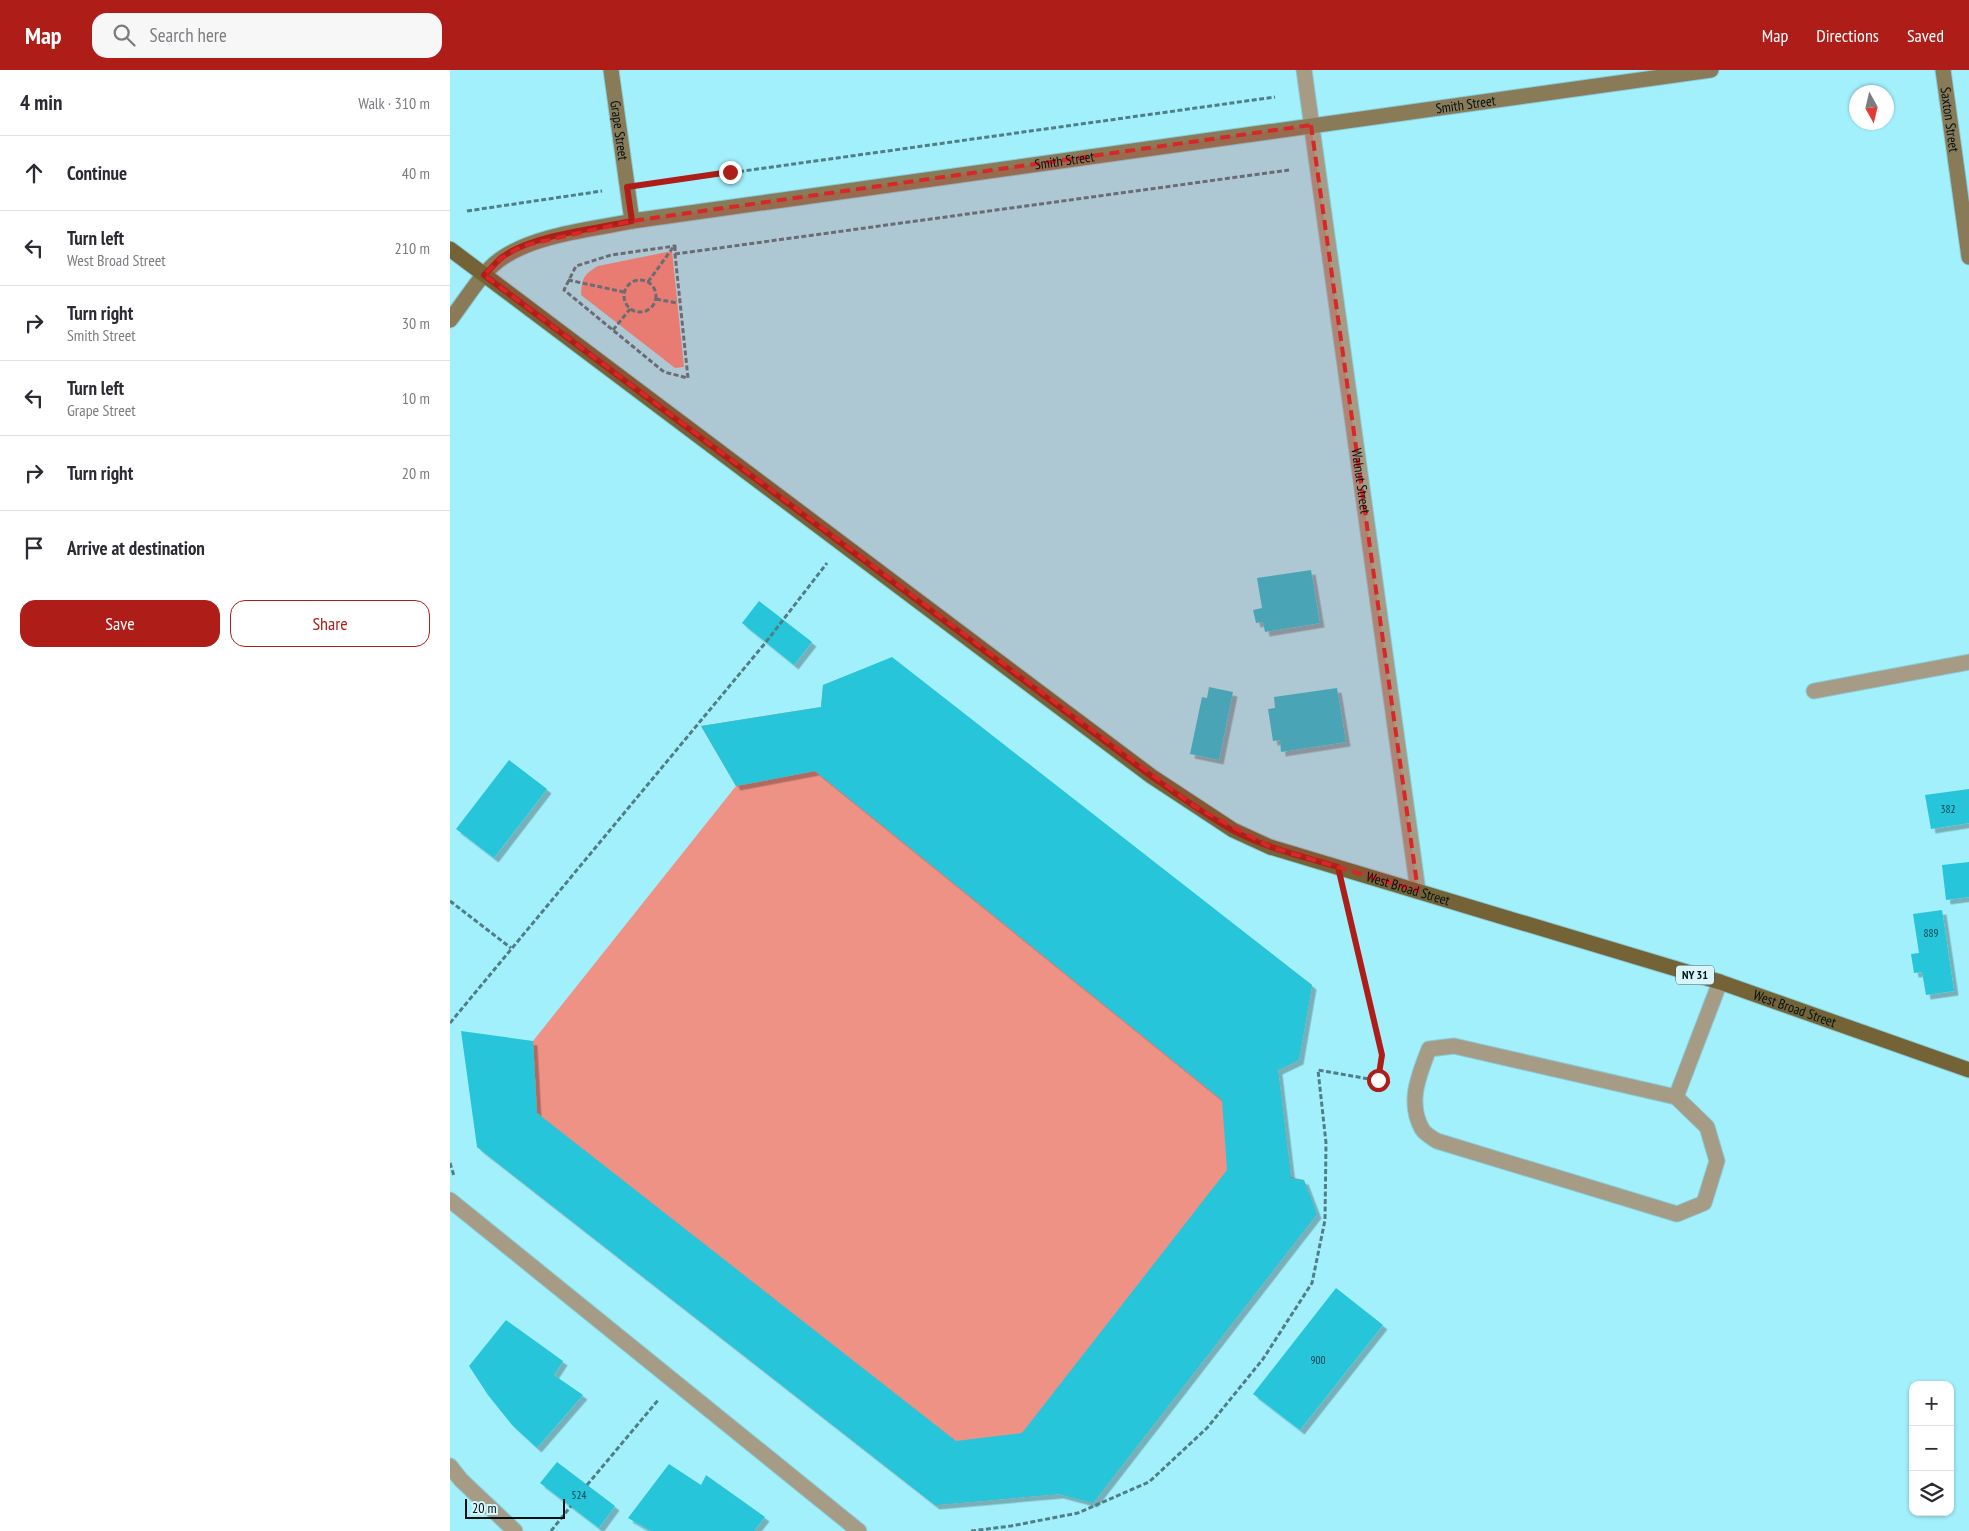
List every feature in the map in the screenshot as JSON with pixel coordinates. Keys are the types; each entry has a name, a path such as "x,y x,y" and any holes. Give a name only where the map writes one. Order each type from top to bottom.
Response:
{"main road":[{"name":"West Broad Street","path":"450,249 1151,776 1233,830 1270,847 1720,982 1969,1070"}],"street":[{"name":"Grape Street","path":"611,70 632,221"},
{"name":"Walnut Street","path":"1304,70 1418,891"},
{"name":"Smith Street","path":"450,320 484,275 501,258 522,246 549,238 632,221 1712,70"},
{"name":"Saxton Street","path":"1943,70 1969,257"},
{"path":"1814,691 1969,662"},
{"path":"1676,1097 1720,982"},
{"path":"1454,1046 1676,1097 1707,1127 1717,1161 1704,1203 1677,1214 1437,1141 1423,1130 1414,1108 1416,1082 1429,1049 1454,1046"},
{"path":"450,1200 859,1531"},
{"path":"450,1466 461,1480 515,1531"}],"path":[{"path":"467,211 1275,97"},
{"path":"676,254 1289,170"},
{"path":"675,246 676,254 688,378 664,372 564,290 576,266 611,254 675,246"},
{"path":"648,282 675,246"},
{"path":"641,279 648,282 654,288 656,299 654,304 646,310 636,312 625,303 624,292 626,286 635,280 641,279"},
{"path":"568,280 624,292"},
{"path":"656,299 677,303"},
{"path":"613,330 630,309"},
{"path":"450,1023 766,642 842,544"},
{"path":"1338,867 1382,1055 1378,1080"},
{"path":"450,901 511,948"},
{"path":"971,1531 1011,1526 1078,1513 1149,1482 1207,1428 1264,1360 1312,1283 1325,1220 1326,1143 1318,1070 1393,1083"},
{"path":"587,1485 674,1381"},
{"path":"551,1531 571,1506"}],"highlighted area":[{"path":"1311,125 1418,891 1270,847 1194,806 484,275 501,258 522,246 632,221"}],"shaded area":[{"path":"672,251 684,367 675,368 581,295 584,278 598,266"},
{"path":"874,665 1312,985 1299,1060 1278,1070 1291,1177 1304,1180 1317,1214 1093,1503 1059,1494 935,1505 477,1147 533,1041 736,786 701,726 821,707 823,685"}],"building":[{"path":"1311,570 1320,623 1265,632 1263,622 1256,623 1253,610 1262,608 1257,578"},
{"path":"759,601 812,642 794,665 742,623"},
{"path":"892,657 1312,985 1299,1060 1278,1070 1291,1178 1304,1180 1317,1214 1093,1503 1059,1494 935,1505 477,1147 461,1031 533,1041 537,1113 956,1441 1022,1433 1227,1170 1222,1100 815,771 736,786 701,726 821,707 823,685"},
{"path":"1209,687 1233,692 1219,760 1190,754 1202,697 1207,698"},
{"path":"1337,688 1346,742 1281,752 1280,740 1273,741 1268,709 1275,708 1274,697"},
{"path":"509,760 547,789 494,858 456,829"},
{"path":"1969,789 1969,823 1931,829 1925,795"},
{"path":"1969,862 1969,897 1946,900 1942,865"},
{"path":"1942,910 1954,991 1926,995 1922,972 1914,973 1911,954 1919,953 1913,914"},
{"path":"1336,1288 1383,1325 1300,1430 1253,1394"},
{"path":"506,1320 563,1361 554,1375 583,1395 537,1448 512,1425 488,1395 469,1366"},
{"path":"557,1462 615,1506 599,1528 540,1483"},
{"path":"669,1464 701,1485 706,1475 765,1517 754,1531 651,1531 628,1518"}],"route":[{"path":"730,172 627,187 632,221 549,238 522,246 501,258 484,275 1151,776 1194,806 1233,830 1270,847 1338,867 1382,1055 1378,1080"}]}
